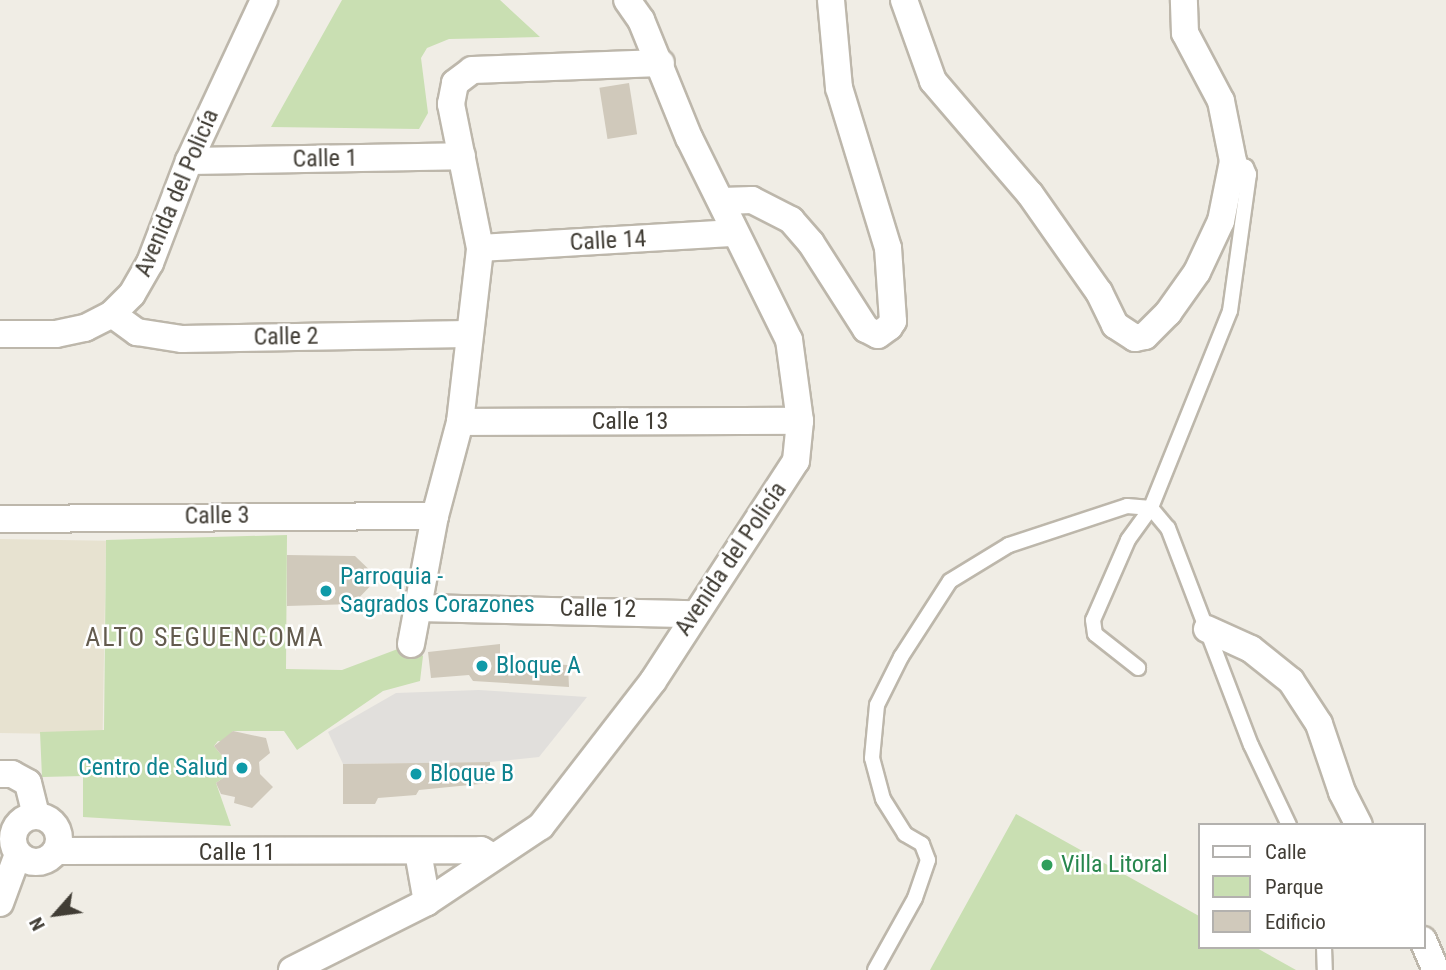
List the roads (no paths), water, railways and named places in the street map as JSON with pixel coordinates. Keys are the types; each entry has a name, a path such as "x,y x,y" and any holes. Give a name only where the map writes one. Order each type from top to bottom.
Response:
{"street":[{"name":"Avenida del Policía","path":"0,334 56,334 85,328 112,314 132,294 150,263 189,161 264,0"},
{"name":"Avenida del Policía","path":"292,970 427,902 491,856 541,826 653,681 692,614 734,561 796,461 800,421 789,340 735,233 723,201 689,138 661,63 627,0"},
{"path":"723,201 752,200 791,220 811,243 866,329 878,335 889,327 893,321 888,248 839,88 831,0"},
{"path":"904,0 933,81 1030,194 1099,292 1115,325 1127,337 1144,336 1168,313 1196,272 1222,220 1233,161 1222,101 1185,33 1184,0"},
{"path":"411,644 420,608 435,516 460,422 467,334 480,248 451,104 455,83 472,70 661,63"},
{"name":"Calle 1","path":"189,161 462,156"},
{"name":"Calle 14","path":"480,248 735,233"},
{"name":"Calle 2","path":"112,314 137,332 182,339 467,334"},
{"name":"Calle 13","path":"460,422 800,421"},
{"name":"Calle 3","path":"0,519 435,516"},
{"name":"Calle 12","path":"420,608 692,614"},
{"path":"1207,629 1251,649 1291,681 1319,724 1342,792 1358,823"},
{"path":"6,774 27,783 36,816"},
{"path":"36,816 55,826 59,841 56,851 38,863 18,854 13,846 14,829 26,818 36,816"},
{"name":"Calle 11","path":"56,851 481,850 491,856"},
{"path":"418,852 427,902"},
{"path":"0,903 18,854"},
{"path":"1425,945 1436,970"}],"lane":[{"path":"1138,668 1095,634 1093,620 1128,540 1151,508 1230,310 1249,174 1246,167 1233,161"},
{"path":"875,970 915,898 928,859 922,844 905,834 883,799 872,758 877,705 924,618 950,581 1009,545 1126,506 1151,508 1168,528 1251,745 1288,823"},
{"path":"1324,949 1325,970"}],"place":[{"name":"Parroquia - Sagrados Corazones","path":"326,591"},
{"name":"Bloque A","path":"482,666"},
{"name":"Centro de Salud","path":"242,768"},
{"name":"Bloque B","path":"416,774"},
{"name":"Villa Litoral","path":"1047,865"}],"district":[{"name":"ALTO SEGUENCOMA","path":"205,638"}]}
